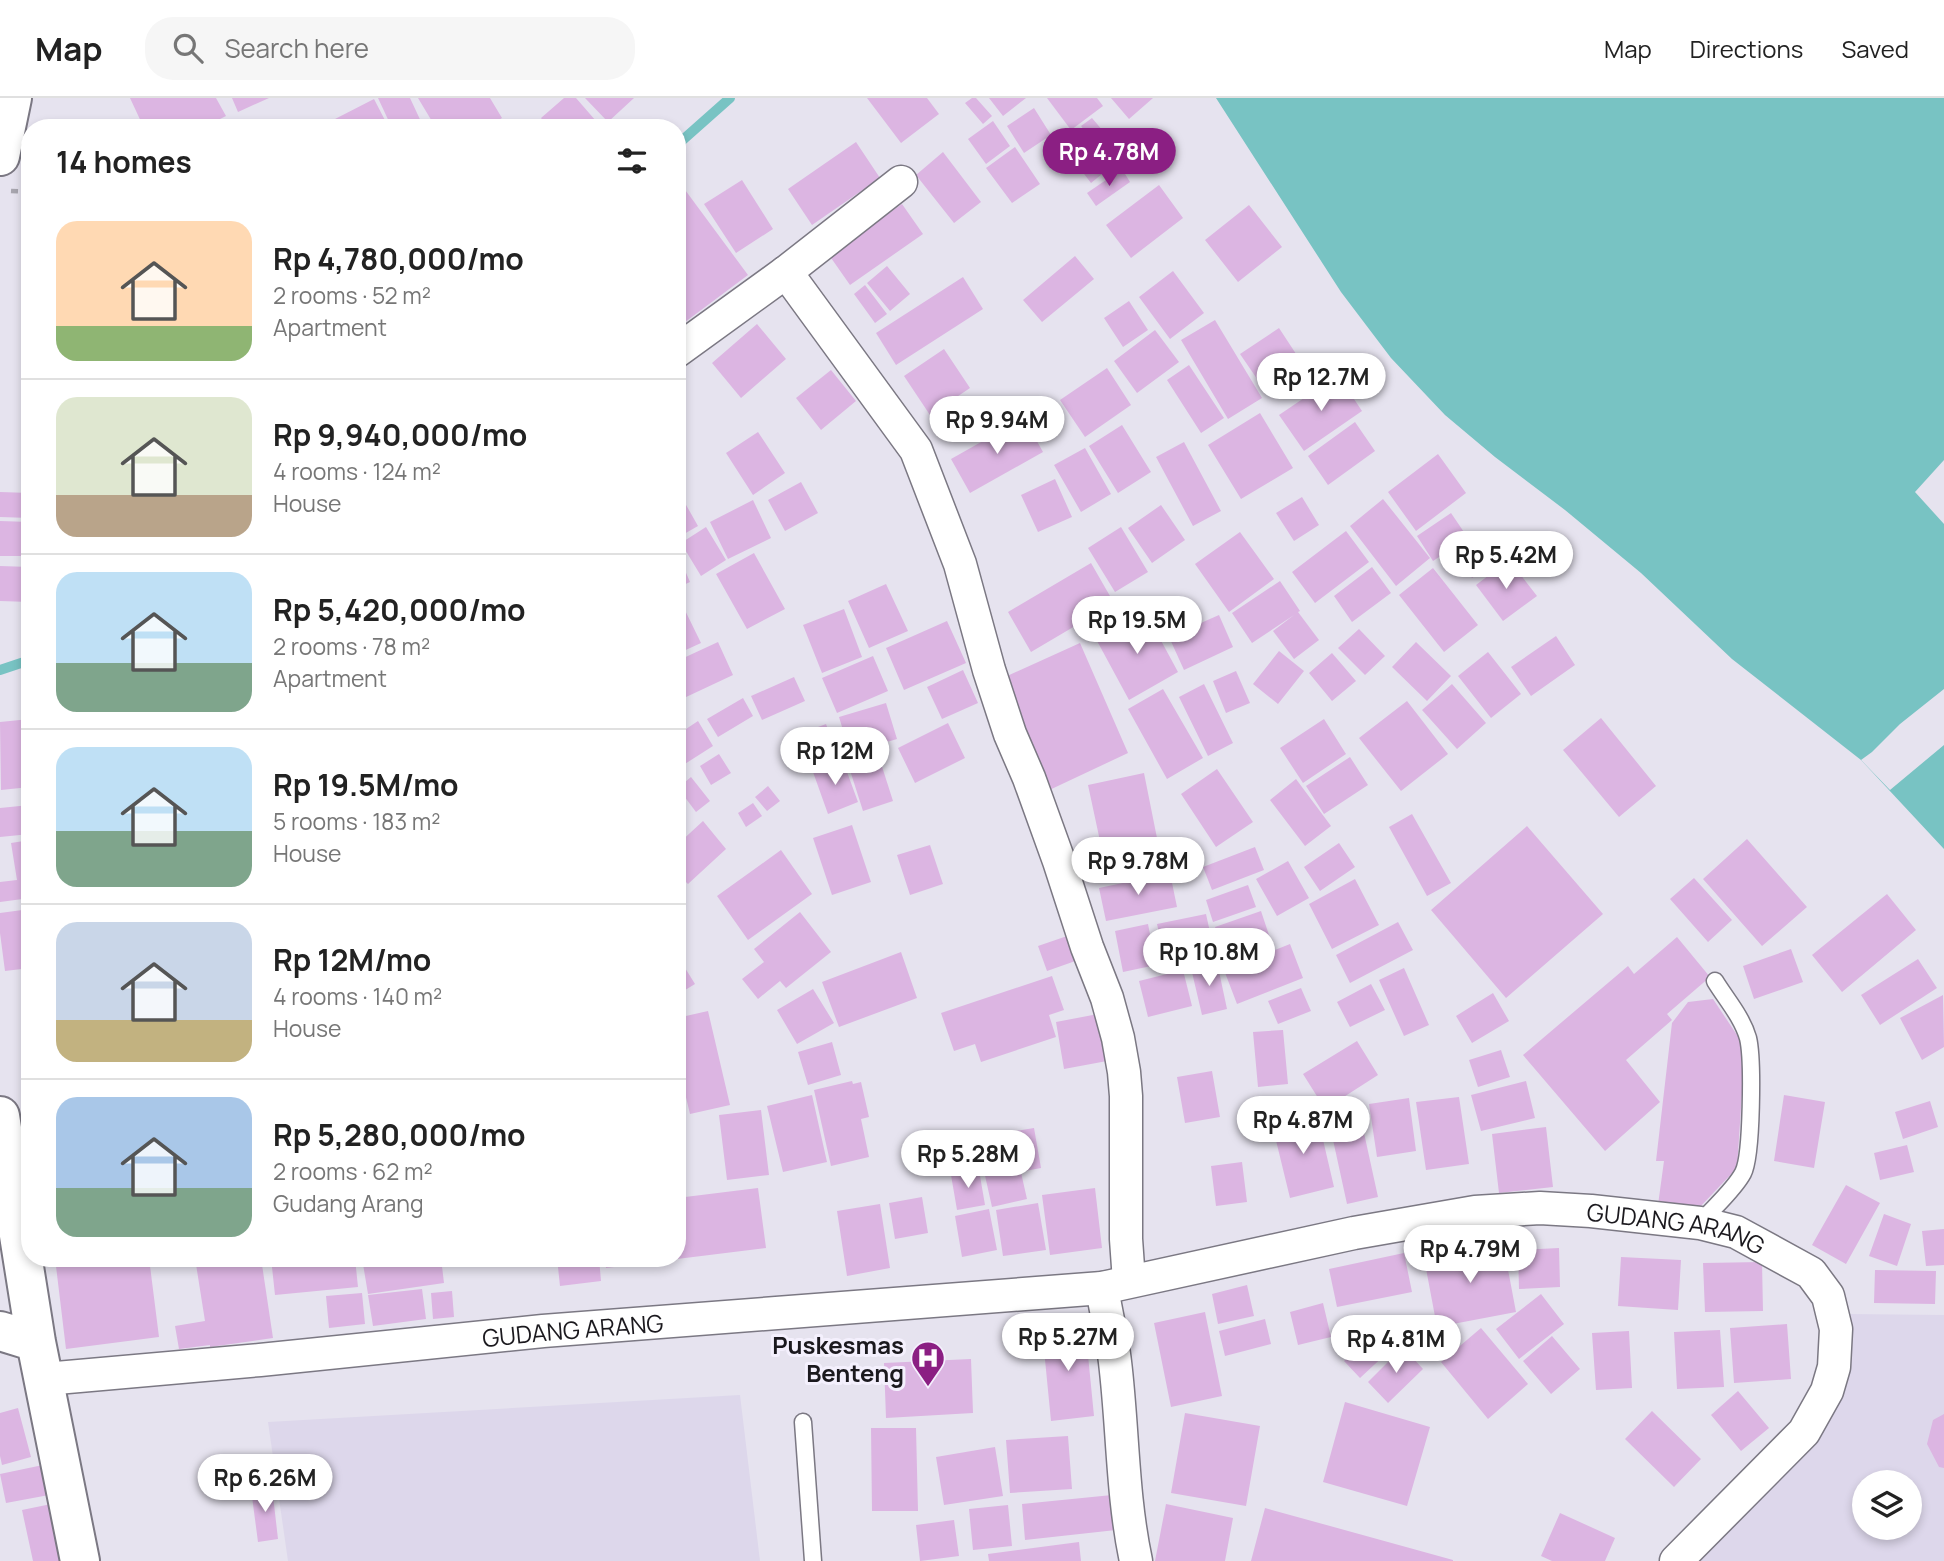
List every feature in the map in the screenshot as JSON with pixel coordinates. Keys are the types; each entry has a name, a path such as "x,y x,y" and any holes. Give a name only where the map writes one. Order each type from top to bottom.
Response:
{"main road":[{"path":"0,156 12,98"},
{"path":"0,1116 21,1241"},
{"path":"25,1267 80,1561"},
{"path":"0,1331 41,1360"}],"street":[{"path":"686,344 786,272 901,182"},
{"path":"786,272 916,450 960,564 1010,734 1059,861 1107,998 1118,1038 1126,1096 1126,1239 1116,1285 1115,1362 1121,1442 1136,1561"},
{"name":"GUDANG ARANG","path":"41,1360 260,1360 543,1331 1116,1285 1354,1233 1475,1212 1540,1208 1700,1223 1736,1232 1811,1273 1828,1296 1836,1329 1834,1367 1827,1391 1804,1432 1676,1561"}],"lane":[{"path":"1700,1223 1736,1184 1747,1163 1751,1093 1748,1038 1741,1021 1715,981"},
{"path":"803,1422 813,1561"}],"shaded area":[{"path":"1216,98 1944,98 1944,849 1861,760 1732,659 1641,573 1445,415 1391,358 1341,292"},
{"path":"1848,1314 1944,1315 1944,1561 1689,1561 1804,1446"},
{"path":"740,1395 760,1561 288,1561 268,1422"}],"pier":[{"path":"1944,460 1944,524 1915,492"},
{"path":"1944,689 1944,745 1890,790 1861,760"}],"building":[{"path":"130,98 216,98 226,116 220,119 140,119"},
{"path":"232,98 269,98 238,112"},
{"path":"378,98 410,98 420,119 388,119"},
{"path":"418,98 490,98 502,118 500,119 431,119"},
{"path":"564,98 576,98 594,119 542,119"},
{"path":"585,98 634,98 611,119 605,119"},
{"path":"867,98 927,98 939,114 901,143"},
{"path":"976,98 992,116 983,124 965,103"},
{"path":"989,98 1026,98 1003,116"},
{"path":"1047,98 1097,98 1103,106 1071,130"},
{"path":"1111,98 1153,98 1129,119"},
{"path":"374,99 384,119 335,119"},
{"path":"1034,108 1051,135 1024,153 1007,126"},
{"path":"1092,118 1109,138 1098,147 1081,126"},
{"path":"993,121 1010,146 986,164 968,139"},
{"path":"856,142 880,178 812,225 788,189"},
{"path":"1015,147 1040,184 1012,203 986,168"},
{"path":"1109,149 1118,161 1091,183 1081,170"},
{"path":"943,152 981,202 954,223 916,175"},
{"path":"1122,169 1130,182 1096,206 1087,193"},
{"path":"742,180 773,229 736,253 704,204"},
{"path":"1159,185 1183,218 1131,258 1106,225"},
{"path":"686,191 748,275 686,321"},
{"path":"902,204 923,234 850,285 829,255"},
{"path":"1249,205 1282,247 1238,282 1205,240"},
{"path":"1075,256 1094,279 1042,322 1023,300"},
{"path":"887,266 910,294 890,311 867,283"},
{"path":"1173,271 1204,313 1170,339 1139,297"},
{"path":"963,277 983,309 896,365 876,333"},
{"path":"865,285 887,314 875,323 854,294"},
{"path":"1129,301 1148,330 1123,347 1104,318"},
{"path":"1215,320 1262,398 1228,419 1181,340"},
{"path":"757,324 786,359 741,398 712,363"},
{"path":"1279,328 1302,363 1264,389 1240,354"},
{"path":"1155,330 1179,362 1137,393 1114,361"},
{"path":"944,349 970,388 930,415 904,376"},
{"path":"1189,365 1224,418 1201,433 1167,380"},
{"path":"1107,368 1131,405 1085,437 1060,400"},
{"path":"831,370 856,401 821,430 796,398"},
{"path":"1338,375 1362,411 1304,451 1279,415"},
{"path":"1260,413 1293,468 1241,499 1208,445"},
{"path":"1024,418 1043,452 970,493 951,459"},
{"path":"1355,422 1375,451 1328,485 1308,456"},
{"path":"1122,425 1151,472 1118,493 1089,446"},
{"path":"758,432 785,473 753,495 726,453"},
{"path":"1184,442 1221,511 1193,526 1156,457"},
{"path":"1085,448 1111,494 1081,512 1054,465"},
{"path":"1438,454 1466,493 1416,531 1388,492"},
{"path":"1055,479 1072,517 1038,532 1021,495"},
{"path":"801,482 818,513 785,531 768,500"},
{"path":"0,492 21,493 21,518 0,517"},
{"path":"1302,497 1319,525 1294,541 1276,513"},
{"path":"1383,499 1430,558 1396,586 1350,526"},
{"path":"753,500 771,538 728,559 710,522"},
{"path":"686,505 698,526 686,533"},
{"path":"1161,505 1185,540 1152,563 1128,528"},
{"path":"1451,513 1468,538 1433,561 1417,536"},
{"path":"0,521 21,522 21,556 0,556"},
{"path":"706,527 726,560 701,576 686,551 686,540"},
{"path":"1121,527 1148,572 1115,592 1088,548"},
{"path":"1346,531 1369,562 1315,603 1292,572"},
{"path":"1240,532 1274,579 1229,612 1195,564"},
{"path":"1485,532 1502,558 1472,578 1454,551"},
{"path":"754,553 785,609 747,629 716,574"},
{"path":"1509,560 1537,596 1503,621 1476,585"},
{"path":"1091,563 1114,603 1031,652 1008,612"},
{"path":"0,566 21,567 21,602 0,601"},
{"path":"1372,567 1391,593 1352,622 1334,596"},
{"path":"1433,568 1478,625 1444,652 1399,595"},
{"path":"1280,581 1319,640 1294,659 1273,631 1294,615 1252,643 1232,613"},
{"path":"886,584 908,631 869,648 848,601"},
{"path":"844,609 862,657 822,673 803,625"},
{"path":"1145,611 1178,672 1129,700 1096,639"},
{"path":"686,612 701,643 686,650"},
{"path":"1219,615 1233,647 1184,670 1169,637"},
{"path":"947,621 966,663 904,690 886,648"},
{"path":"1359,629 1385,656 1365,675 1338,648"},
{"path":"1556,636 1575,665 1531,696 1511,667"},
{"path":"718,642 733,675 686,697 686,657"},
{"path":"1416,642 1451,676 1427,701 1392,667"},
{"path":"1080,643 1128,753 1043,793 994,682"},
{"path":"1279,651 1304,671 1278,704 1253,684"},
{"path":"1488,652 1521,694 1491,718 1458,676"},
{"path":"1332,653 1356,681 1332,701 1309,673"},
{"path":"873,656 888,691 837,713 822,678"},
{"path":"963,670 978,703 942,719 927,687"},
{"path":"1236,671 1250,703 1226,713 1213,681"},
{"path":"794,677 805,701 762,720 751,696"},
{"path":"1204,684 1233,743 1208,756 1179,697"},
{"path":"1452,684 1486,723 1457,749 1422,710"},
{"path":"1163,689 1203,758 1167,779 1128,709"},
{"path":"743,698 753,716 718,737 707,719"},
{"path":"1407,701 1448,754 1401,791 1359,738"},
{"path":"886,703 897,739 850,753 839,717"},
{"path":"1601,718 1656,786 1619,817 1563,750"},
{"path":"1324,719 1346,754 1303,783 1280,748"},
{"path":"21,720 21,788 1,790 0,722"},
{"path":"698,721 713,746 686,763 686,729"},
{"path":"948,723 965,758 915,783 898,748"},
{"path":"826,724 838,756 799,771 786,739"},
{"path":"719,754 731,773 711,785 700,766"},
{"path":"878,754 893,801 863,811 848,764"},
{"path":"1350,757 1368,785 1324,814 1306,786"},
{"path":"843,761 858,802 828,814 813,772"},
{"path":"1217,769 1253,822 1216,847 1181,794"},
{"path":"1144,773 1158,843 1103,855 1088,785"},
{"path":"691,777 710,801 696,812 686,799 686,781"},
{"path":"1296,779 1331,826 1305,846 1270,800"},
{"path":"768,786 780,801 767,811 755,797"},
{"path":"753,803 762,816 746,827 738,813"},
{"path":"21,806 21,835 0,837 0,808"},
{"path":"1412,814 1451,883 1427,896 1389,827"},
{"path":"703,821 726,849 688,884 686,882 686,837"},
{"path":"852,825 871,882 832,895 813,838"},
{"path":"1527,826 1603,914 1506,998 1431,910"},
{"path":"1747,839 1807,907 1762,946 1703,879"},
{"path":"21,841 21,899 0,902 0,882 17,880 11,843"},
{"path":"1339,843 1355,867 1320,891 1304,867"},
{"path":"930,845 943,884 910,895 897,855"},
{"path":"1255,847 1264,870 1212,890 1203,867"},
{"path":"781,850 812,894 748,940 717,896"},
{"path":"1288,861 1309,898 1277,916 1256,879"},
{"path":"1170,873 1177,907 1106,921 1099,888"},
{"path":"1694,878 1732,920 1708,942 1670,899"},
{"path":"1355,879 1379,925 1332,949 1309,904"},
{"path":"1248,885 1256,907 1213,922 1206,900"},
{"path":"1887,894 1916,930 1842,992 1812,955"},
{"path":"21,910 21,969 5,971 0,913"},
{"path":"1261,911 1272,944 1226,959 1215,927"},
{"path":"800,912 831,952 786,988 780,981 758,999 742,979 764,962 754,949"},
{"path":"1206,914 1215,955 1166,966 1157,924"},
{"path":"1398,922 1413,950 1350,983 1336,955"},
{"path":"1148,924 1156,965 1123,972 1115,931"},
{"path":"1073,934 1081,959 1047,971 1038,946"},
{"path":"1677,937 1710,977 1667,1014 1672,1020 1626,1060 1660,1102 1605,1151 1523,1055 1628,966 1634,974"},
{"path":"1290,944 1303,978 1237,1004 1224,970"},
{"path":"1791,949 1803,982 1754,999 1743,966"},
{"path":"901,952 917,998 839,1027 822,982"},
{"path":"1918,959 1937,988 1880,1025 1861,995"},
{"path":"1217,962 1227,1009 1202,1015 1191,968"},
{"path":"1404,968 1429,1025 1404,1036 1379,980"},
{"path":"686,970 695,984 686,990"},
{"path":"1183,970 1192,1006 1148,1017 1139,981"},
{"path":"1052,976 1064,1010 1049,1015 1056,1037 981,1062 975,1044 954,1051 941,1013"},
{"path":"1371,984 1385,1010 1350,1027 1337,1002"},
{"path":"1301,988 1311,1011 1278,1024 1268,1001"},
{"path":"813,989 834,1023 797,1044 777,1010"},
{"path":"1493,993 1509,1021 1472,1043 1456,1016"},
{"path":"1943,995 1944,1047 1922,1060 1900,1018"},
{"path":"1713,999 1745,1047 1737,1168 1699,1208 1658,1205 1664,1161 1656,1161 1672,1023 1688,1002"},
{"path":"708,1011 730,1105 690,1114 686,1097 686,1016"},
{"path":"1098,1014 1107,1061 1064,1069 1056,1022"},
{"path":"1283,1030 1288,1084 1258,1087 1253,1032"},
{"path":"1357,1041 1378,1075 1325,1109 1303,1074"},
{"path":"832,1042 841,1075 808,1085 798,1052"},
{"path":"1501,1050 1510,1077 1478,1087 1469,1060"},
{"path":"1212,1071 1220,1117 1185,1123 1177,1077"},
{"path":"852,1081 853,1084 861,1082 869,1117 861,1119 869,1157 831,1166 814,1090"},
{"path":"1526,1081 1535,1118 1481,1131 1471,1095"},
{"path":"812,1095 827,1162 783,1172 767,1106"},
{"path":"1784,1095 1825,1102 1814,1168 1774,1161"},
{"path":"1459,1097 1469,1164 1426,1170 1416,1102"},
{"path":"1409,1098 1416,1151 1377,1157 1369,1104"},
{"path":"1930,1101 1938,1127 1903,1139 1895,1112"},
{"path":"761,1110 769,1175 727,1180 719,1115"},
{"path":"1359,1110 1378,1197 1347,1204 1328,1117"},
{"path":"1317,1114 1334,1187 1290,1198 1272,1124"},
{"path":"1546,1127 1553,1187 1499,1193 1492,1134"},
{"path":"1034,1128 1041,1168 1025,1171 1021,1152 994,1157 991,1135"},
{"path":"1907,1145 1914,1172 1880,1180 1874,1153"},
{"path":"1017,1155 1027,1199 992,1207 982,1162"},
{"path":"1242,1162 1247,1202 1216,1206 1211,1166"},
{"path":"979,1170 985,1205 957,1210 951,1175"},
{"path":"1846,1185 1880,1203 1846,1264 1812,1245"},
{"path":"758,1188 766,1248 686,1258 686,1197"},
{"path":"1095,1188 1102,1248 1050,1255 1042,1195"},
{"path":"922,1197 928,1233 895,1239 889,1203"},
{"path":"1038,1203 1046,1250 1003,1256 996,1210"},
{"path":"880,1204 890,1268 847,1276 837,1211"},
{"path":"989,1209 997,1250 962,1257 955,1216"},
{"path":"1884,1214 1911,1224 1897,1266 1869,1256"},
{"path":"1944,1229 1944,1265 1926,1266 1922,1231"},
{"path":"1503,1243 1516,1312 1437,1327 1424,1258"},
{"path":"1559,1248 1560,1287 1519,1289 1518,1250"},
{"path":"1404,1253 1412,1292 1337,1307 1329,1269"},
{"path":"1621,1257 1681,1260 1678,1310 1618,1306"},
{"path":"1762,1262 1763,1311 1705,1312 1703,1263"},
{"path":"56,1267 150,1267 159,1337 66,1349"},
{"path":"196,1267 262,1267 273,1338 179,1349 175,1326 205,1321"},
{"path":"272,1267 356,1267 358,1287 275,1295"},
{"path":"364,1267 442,1267 444,1283 368,1294"},
{"path":"558,1267 600,1267 601,1281 560,1286"},
{"path":"1875,1270 1936,1271 1935,1304 1874,1303"},
{"path":"1247,1285 1254,1316 1218,1324 1212,1294"},
{"path":"422,1289 426,1319 373,1326 368,1295"},
{"path":"452,1291 454,1317 433,1319 431,1293"},
{"path":"362,1293 365,1324 329,1328 326,1296"},
{"path":"1541,1294 1564,1324 1519,1359 1496,1329"},
{"path":"1323,1303 1331,1337 1298,1345 1290,1312"},
{"path":"1205,1312 1222,1396 1171,1407 1154,1323"},
{"path":"1265,1319 1271,1344 1225,1356 1219,1331"},
{"path":"1388,1321 1403,1338 1360,1378 1344,1361"},
{"path":"1787,1324 1791,1379 1734,1383 1730,1328"},
{"path":"1085,1325 1094,1416 1051,1421 1042,1329"},
{"path":"1481,1328 1528,1384 1488,1419 1441,1362"},
{"path":"1720,1330 1724,1387 1677,1389 1674,1332"},
{"path":"1629,1331 1632,1388 1596,1390 1592,1333"},
{"path":"1552,1336 1580,1369 1551,1394 1523,1361"},
{"path":"1403,1347 1423,1369 1388,1403 1368,1382"},
{"name":"Puskesmas Benteng","path":"971,1359 973,1413 886,1418 884,1363"},
{"path":"1738,1391 1769,1428 1741,1451 1711,1415"},
{"path":"1345,1402 1430,1427 1407,1506 1323,1482"},
{"path":"18,1408 31,1457 2,1465 0,1413"},
{"path":"1652,1411 1701,1459 1674,1487 1625,1439"},
{"path":"1185,1413 1260,1426 1246,1506 1171,1493"},
{"path":"1944,1414 1944,1468 1939,1467 1927,1444 1933,1420"},
{"path":"871,1428 916,1428 918,1511 872,1511"},
{"path":"1068,1436 1072,1489 1010,1493 1006,1440"},
{"path":"995,1447 1003,1496 944,1505 936,1457"},
{"path":"260,1457 263,1485 235,1488 231,1461"},
{"path":"43,1465 49,1495 6,1503 0,1474"},
{"path":"272,1487 278,1539 258,1542 251,1489"},
{"path":"1112,1495 1116,1530 1025,1540 1022,1504"},
{"path":"56,1503 69,1561 33,1561 22,1510"},
{"path":"1166,1504 1233,1518 1225,1561 1155,1561"},
{"path":"1008,1505 1012,1546 973,1550 969,1509"},
{"path":"1265,1508 1453,1560 1453,1561 1251,1561"},
{"path":"1560,1513 1615,1538 1605,1561 1552,1561 1541,1556"},
{"path":"954,1520 959,1556 920,1561 916,1525"},
{"path":"1079,1542 1081,1561 989,1561 988,1554"}],"waterway":[{"path":"686,137 730,98"},
{"path":"0,670 21,663"}],"place":[{"name":"Puskesmas Benteng","path":"928,1388"}]}
